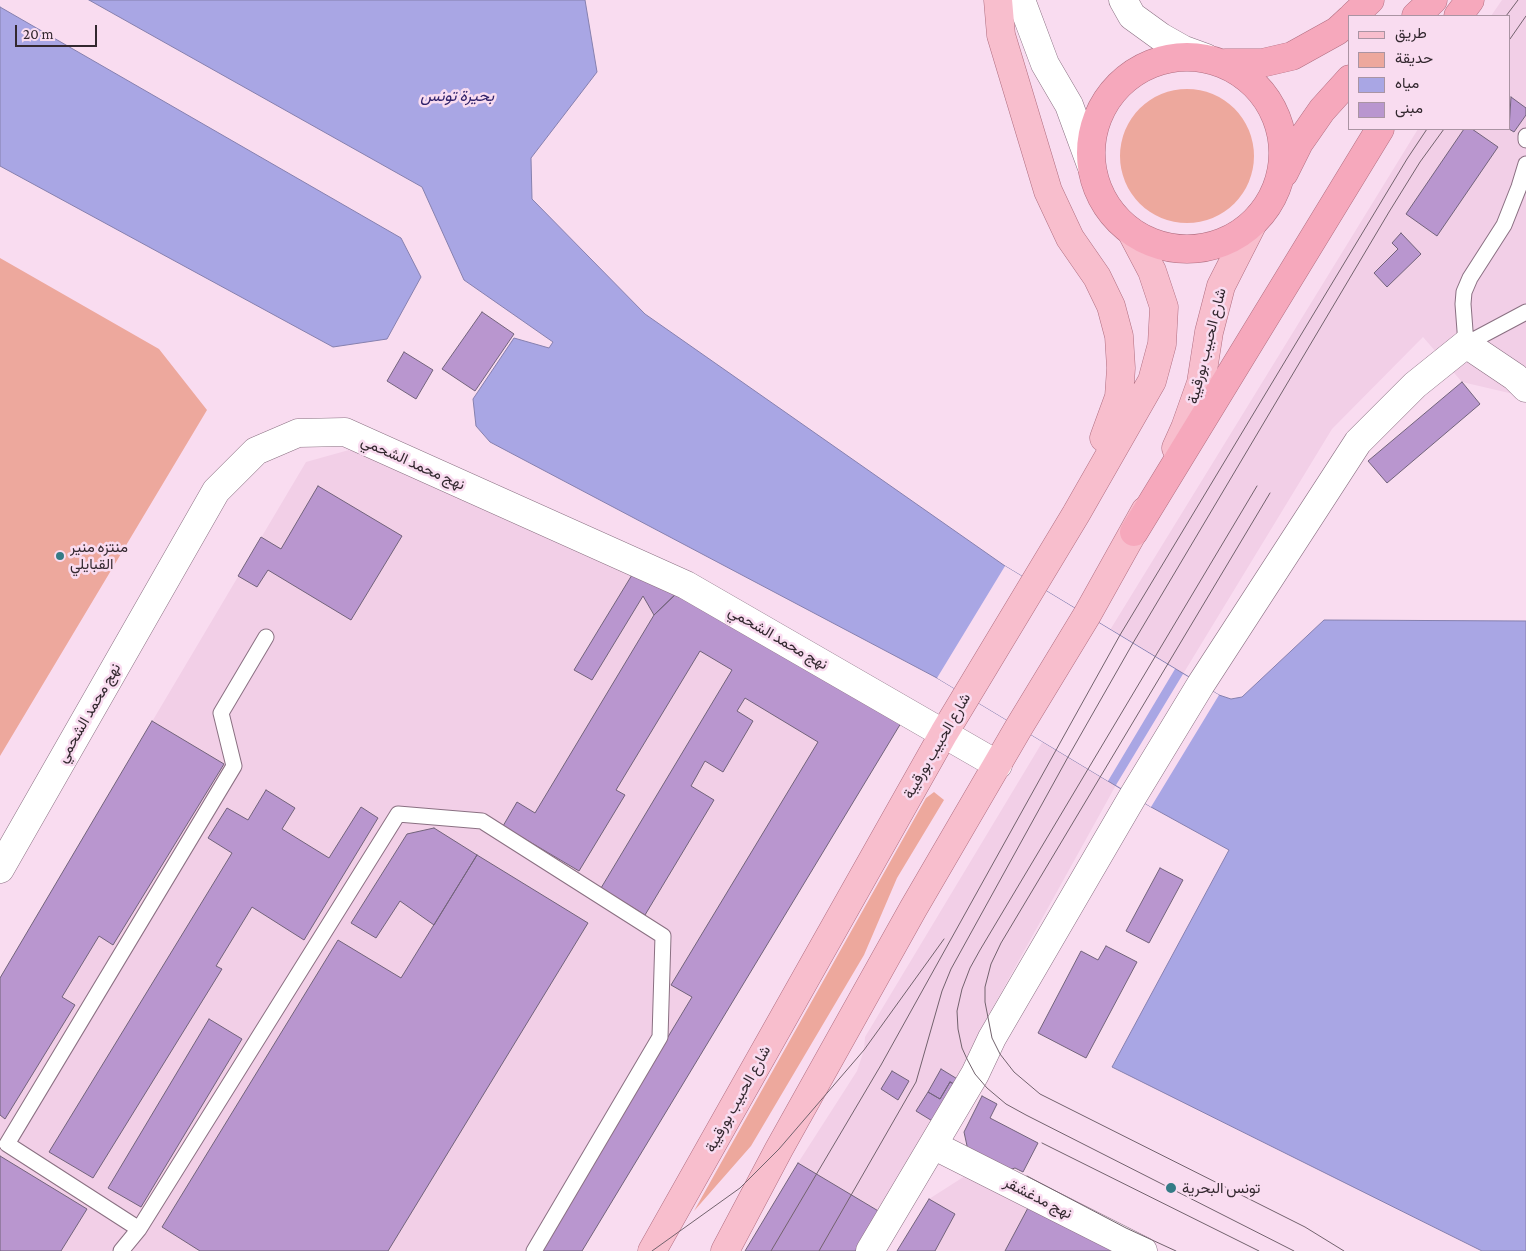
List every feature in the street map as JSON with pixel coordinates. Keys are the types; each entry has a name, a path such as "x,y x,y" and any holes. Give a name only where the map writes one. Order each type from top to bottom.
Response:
{"highway":[{"path":"1354,15 1370,0"},
{"path":"1417,15 1433,0"},
{"path":"1459,15 1470,0"},
{"path":"1348,21 1337,31 1292,56 1262,63 1215,61 1183,56 1160,60 1139,69 1121,82 1106,100 1096,121 1091,143 1091,166 1104,204 1116,220 1132,233 1161,246 1192,250 1224,243 1252,225 1263,212 1273,198 1300,142 1316,118 1348,81"},
{"path":"1215,61 1249,78 1268,99 1280,125 1284,153 1280,181"},
{"path":"1134,532 1379,130"}],"main road":[{"path":"998,0 1001,35 1048,192 1070,238 1098,277 1111,306 1119,336 1121,368 1119,397 1076,514"},
{"name":"شارع الحبيب بورقيبة","path":"725,1251 779,1149 913,909 1087,616 1134,532 1185,428 1201,383 1208,332 1221,286 1252,225"},
{"name":"شارع الحبيب بورقيبة","path":"652,1251 944,733 1076,514 1152,382 1162,344 1164,307 1152,271 1132,233"}],"street":[{"path":"1021,0 1045,64 1069,105 1091,166"},
{"path":"1123,0 1132,16 1162,38 1184,50 1215,61"},
{"path":"870,1251 975,1074 992,1038 1133,796 1201,684 1358,442 1415,386 1466,344 1515,378 1526,388"},
{"name":"نهج محمد الشحمي","path":"0,868 216,491 256,450 298,433 345,432 686,585 998,765"},
{"name":"نهج مدغشقر","path":"933,1145 1144,1251"}],"lane":[{"path":"1526,164 1504,225 1470,278 1464,292 1466,344 1526,312"},
{"path":"139,1229 7,1144 234,766 221,713 266,637"},
{"path":"121,1251 139,1229 398,814 482,821 663,936 660,1037 534,1251"}],"shaded area":[{"path":"1502,0 1526,0 1526,399 1522,396 1462,382 1423,337 1332,429 1183,674 1110,630 1417,130 1511,130 1511,15 1492,15"},
{"path":"349,450 393,462 635,570 901,723 582,1251 0,1251 0,978 306,462"},
{"path":"1043,741 1116,785 987,1018 959,1080 856,1251 745,1251 857,1071 864,1050 865,1037"},
{"path":"965,1176 1116,1251 897,1251 929,1199"}],"green space":[{"path":"1187,89 1213,94 1235,108 1249,130 1254,156 1249,182 1235,204 1213,218 1187,223 1161,218 1139,204 1125,182 1120,156 1125,130 1139,108 1161,94"},
{"name":"منتزه منير القبايلي","path":"0,258 159,349 207,410 0,756"},
{"path":"934,792 944,800 897,878 864,955 751,1146 694,1211 926,798"}],"water":[{"name":"بحيرة تونس","path":"89,0 585,0 597,72 531,158 532,199 645,314 1005,566 1219,695 1231,699 1242,697 1324,620 1526,621 1526,1251 1482,1251 1112,1067 1229,850 1151,807 937,678 490,442 476,426 473,399 514,338 549,348 553,342 464,280 422,187"},
{"path":"0,7 401,238 421,277 387,339 333,347 0,166"}],"pier":[{"path":"1005,566 1175,669 1108,781 937,678"},
{"path":"1183,674 1219,695 1151,807 1116,785"}],"building":[{"path":"1511,97 1526,108 1526,115 1514,132 1511,130"},
{"path":"1463,130 1473,130 1498,147 1437,236 1406,214"},
{"path":"1401,233 1421,254 1387,287 1374,273 1398,249 1392,243"},
{"path":"482,312 514,334 475,391 442,369"},
{"path":"404,352 433,370 416,399 387,381"},
{"path":"1462,382 1480,404 1387,483 1368,461"},
{"path":"318,486 402,536 351,620 268,570 257,587 238,576 261,537 281,549"},
{"path":"635,570 680,590 654,615 643,596 592,680 574,670"},
{"path":"680,590 901,723 582,1251 539,1251 692,997 671,985 818,742 745,698 737,711 753,721 723,772 705,761 691,786 714,800 645,915 601,888 732,670 700,651 616,790 625,795 579,871 503,826 517,802 535,813 654,615"},
{"path":"152,721 224,764 113,945 99,936 62,997 75,1005 5,1119 0,1115 0,978"},
{"path":"266,790 295,808 282,829 329,858 361,807 378,818 304,940 252,907 216,966 222,969 93,1178 49,1152 232,853 208,838 227,808 248,820"},
{"path":"434,828 477,855 434,925 400,901 376,938 351,923 407,834"},
{"path":"477,855 588,923 388,1251 200,1251 162,1227 338,940 401,978"},
{"path":"1160,868 1183,880 1149,943 1126,931"},
{"path":"1106,946 1137,962 1086,1058 1038,1033 1081,951 1098,960"},
{"path":"209,1019 242,1039 141,1207 108,1188"},
{"path":"941,1069 959,1080 956,1085 950,1082 940,1099 928,1092"},
{"path":"892,1071 909,1081 898,1100 881,1089"},
{"path":"950,1082 956,1085 934,1122 916,1111 928,1092 940,1099"},
{"path":"982,1096 997,1104 990,1118 1038,1143 1023,1172 1015,1168 1003,1172 969,1155 964,1132"},
{"path":"0,1156 87,1209 61,1251 0,1251"},
{"path":"798,1163 880,1212 856,1251 745,1251"},
{"path":"929,1199 955,1214 935,1251 897,1251"},
{"path":"1029,1206 1116,1251 1005,1251"}],"tram line":[{"path":"1507,15 1518,0"},
{"path":"1511,38 1526,16"},
{"path":"771,1251 881,1065 1120,635 1426,130"},
{"path":"819,1251 916,1082 942,991 951,969 1068,757 1133,643 1389,212 1420,162 1443,130"},
{"path":"1257,486 980,950 970,968 962,989 957,1011 958,1029 962,1048 967,1059 975,1074 987,1088 1006,1104 1294,1251"},
{"path":"1270,493 1001,943 991,964 985,987 985,1002 992,1038 1000,1054 1014,1072 1040,1094 1305,1227 1344,1251"},
{"path":"652,1251 740,1188 779,1149 864,1050 944,939"},
{"path":"1042,1143 1259,1251"},
{"path":"1027,1176 1126,1228 1176,1251"}],"place":[{"name":"منتزه منير القبايلي","path":"60,556"},
{"name":"تونس البحرية","path":"1171,1188"}]}
